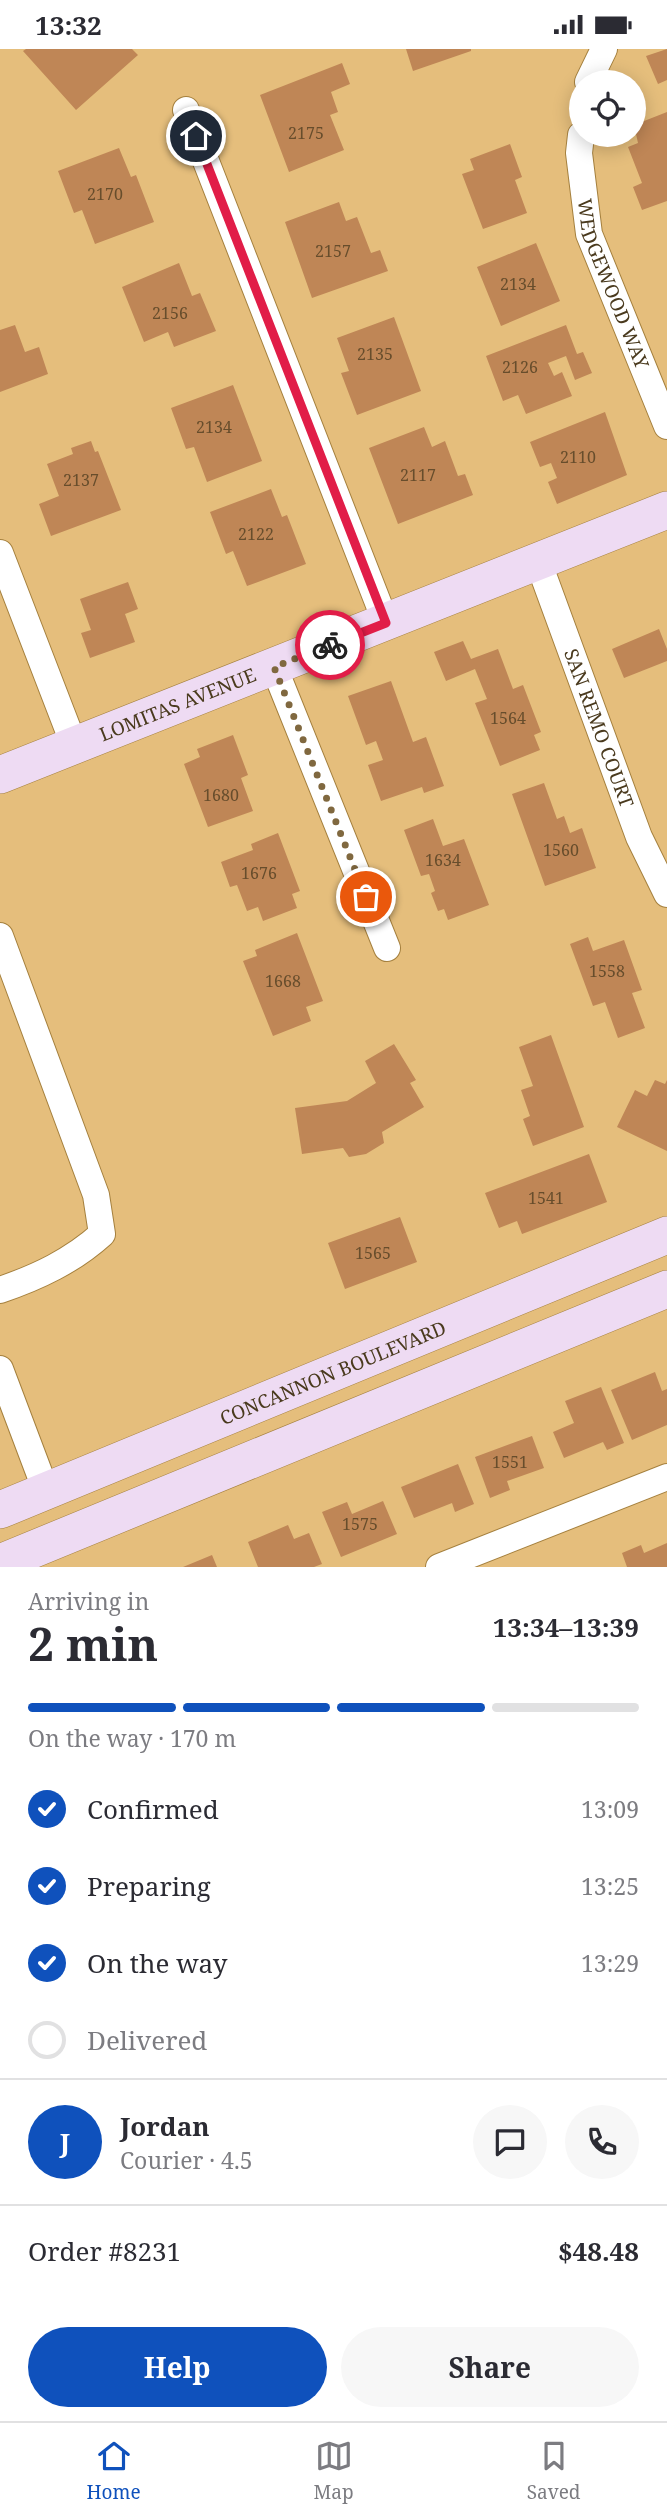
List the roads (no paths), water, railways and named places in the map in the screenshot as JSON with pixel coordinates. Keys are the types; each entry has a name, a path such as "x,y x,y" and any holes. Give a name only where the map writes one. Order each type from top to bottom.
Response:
{"main road":[{"name":"LOMITAS AVENUE","path":"0,775 667,510"},
{"name":"CONCANNON BOULEVARD","path":"0,1510 667,1235"},
{"path":"0,1563 667,1289"}],"street":[{"path":"594,70 604,49"},
{"path":"186,110 386,623"},
{"name":"WEDGEWOOD WAY","path":"580,147 589,234 667,426"},
{"path":"0,553 74,745"},
{"name":"SAN REMO COURT","path":"538,561 639,837 667,894"},
{"path":"274,667 387,948"},
{"path":"0,936 96,1195 102,1234 80,1255 0,1290"},
{"path":"0,1369 46,1491"},
{"path":"439,1567 667,1477"}]}
